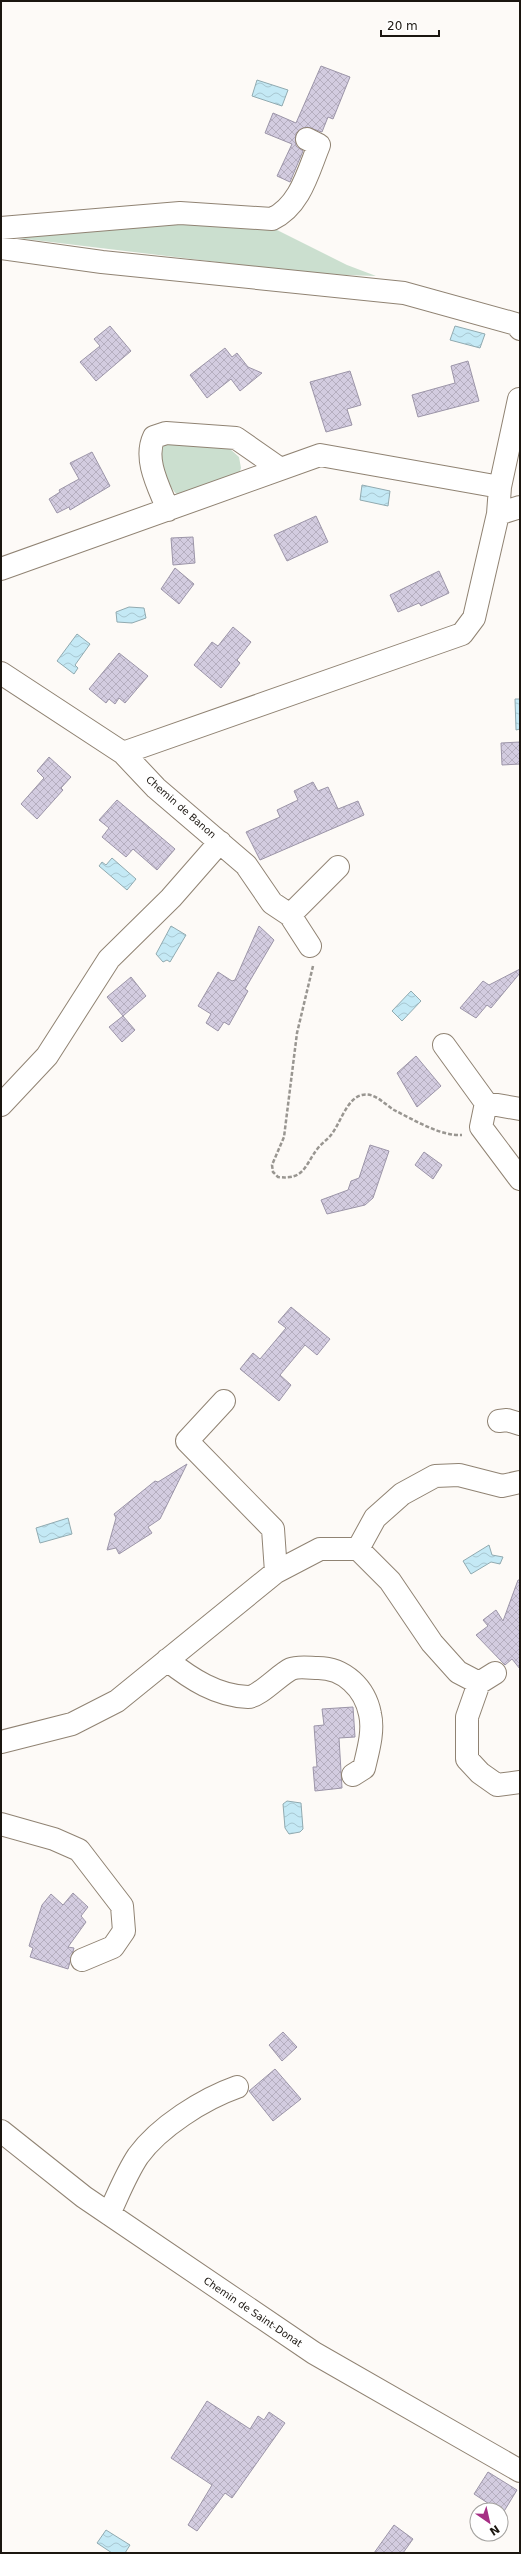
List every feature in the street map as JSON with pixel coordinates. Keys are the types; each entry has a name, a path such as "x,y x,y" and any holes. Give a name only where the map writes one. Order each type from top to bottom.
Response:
{"street":[{"path":"1,228 180,213 272,219 284,214 302,186 319,145 307,139"},
{"path":"1,248 102,262 404,293 516,324 520,329"},
{"path":"123,753 462,634 474,618 498,514 500,487 520,395"},
{"path":"168,510 152,468 150,446 154,438 166,433 236,438 280,468"},
{"path":"1,569 168,510 280,468 320,455 500,487"},
{"path":"498,514 520,508"},
{"name":"Chemin de Banon","path":"1,672 123,753 156,788 246,865 272,903 290,915"},
{"path":"1,1105 47,1056 109,959 171,898 220,842"},
{"path":"310,946 290,915 338,867"},
{"path":"444,1045 486,1103 520,1109"},
{"path":"486,1103 481,1127 520,1179"},
{"path":"224,1401 187,1442 273,1529 276,1572"},
{"path":"499,1421 507,1420 520,1424"},
{"path":"358,1548 375,1518 402,1494 435,1476 459,1475 502,1486 520,1482"},
{"path":"1,1742 72,1724 117,1701 276,1572 320,1549 358,1548 390,1581 432,1643 458,1672 487,1678 467,1717 467,1758 480,1773 497,1785 520,1782"},
{"path":"167,1660 185,1674 224,1694 230,1695 250,1697 292,1669 331,1668 352,1679 363,1695 370,1714 370,1745 364,1768 353,1775"},
{"path":"1,1824 54,1839 78,1850 122,1906 124,1931 113,1947 82,1960"},
{"path":"109,2214 138,2156 160,2134 171,2124 211,2096 237,2088"},
{"name":"Chemin de Saint-Donat","path":"1,2131 84,2197 314,2353 520,2471"}],"path":[{"path":"310,946 313,960 312,976 296,1033 287,1119 284,1137 272,1165 273,1172 278,1177 298,1176 305,1169 319,1147 332,1134 355,1098 363,1094 373,1095 393,1109 444,1133 459,1135 486,1134"}],"green space":[{"path":"188,218 275,229 347,265 376,276 316,274 1,236"},
{"path":"165,443 229,448 239,457 241,468 239,474 177,494 171,487 160,458 160,451"}],"water":[{"path":"257,80 288,90 282,106 252,96"},
{"path":"455,326 485,334 480,348 450,340"},
{"path":"362,485 390,491 388,506 360,500"},
{"path":"129,607 144,608 146,618 132,623 117,622 116,612"},
{"path":"77,634 90,644 75,665 78,668 74,674 57,661"},
{"path":"515,699 520,699 520,729 516,730"},
{"path":"112,858 136,879 127,890 99,866 102,862 106,865"},
{"path":"171,926 186,935 170,962 167,960 163,962 156,954"},
{"path":"411,991 421,1001 402,1021 392,1011"},
{"path":"68,1518 72,1534 40,1543 36,1528"},
{"path":"489,1545 492,1555 503,1557 500,1564 491,1562 471,1574 463,1561"},
{"path":"287,1801 301,1803 303,1829 300,1832 289,1834 285,1828 283,1804"},
{"path":"106,2530 130,2545 125,2553 112,2553 97,2543"}],"building":[{"path":"321,66 350,77 333,119 328,117 322,132 307,127 296,133 296,146 303,151 290,182 277,176 292,144 265,133 273,113 296,123"},
{"path":"110,326 131,351 96,381 80,362 100,346 94,339"},
{"path":"225,348 232,357 237,353 248,367 262,373 240,391 231,379 207,398 190,375"},
{"path":"468,361 479,401 418,417 412,395 455,383 451,366"},
{"path":"350,371 361,405 347,409 352,425 326,432 310,382"},
{"path":"92,452 110,486 70,510 69,507 57,513 49,499 60,492 59,490 79,479 70,463"},
{"path":"316,516 328,542 287,561 274,535"},
{"path":"193,537 195,563 173,565 171,538"},
{"path":"175,568 194,584 179,604 161,589"},
{"path":"439,571 449,593 421,606 419,603 398,612 390,595"},
{"path":"233,627 251,642 237,660 240,663 221,688 194,665 212,642 218,646"},
{"path":"119,653 148,676 125,703 119,698 115,704 109,699 106,703 89,689"},
{"path":"520,742 520,764 502,765 501,743"},
{"path":"49,757 71,777 61,788 63,790 37,819 21,804 44,778 37,771"},
{"path":"313,782 318,791 328,787 338,809 358,801 364,815 260,860 246,832 280,817 277,810 298,800 294,791"},
{"path":"117,800 175,849 157,870 133,849 126,857 102,837 109,828 99,820"},
{"path":"259,926 274,940 245,989 248,991 229,1025 224,1022 218,1031 206,1023 211,1014 198,1006 218,972 232,981 235,980"},
{"path":"520,969 520,973 491,1008 487,1005 476,1018 460,1008 483,981 489,985"},
{"path":"131,977 146,996 123,1016 107,997"},
{"path":"123,1016 135,1030 122,1042 109,1027"},
{"path":"416,1056 441,1086 417,1107 397,1073"},
{"path":"370,1145 389,1151 373,1198 365,1205 327,1214 321,1200 348,1190 351,1181 359,1178"},
{"path":"424,1152 442,1165 433,1179 415,1165"},
{"path":"291,1307 330,1339 317,1355 305,1345 280,1375 291,1385 279,1401 240,1369 253,1353 260,1359 286,1328 278,1322"},
{"path":"187,1464 160,1519 148,1527 152,1533 119,1554 116,1548 107,1550 116,1518 114,1514 155,1481 158,1482"},
{"path":"518,1580 520,1580 520,1669 512,1659 505,1665 476,1635 488,1626 483,1620 496,1610 503,1621"},
{"path":"353,1707 355,1737 339,1738 342,1788 315,1791 313,1767 317,1767 314,1726 324,1725 322,1709"},
{"path":"73,1893 88,1907 81,1916 86,1922 68,1947 74,1948 68,1969 30,1957 33,1948 29,1946 42,1905 51,1894 63,1905"},
{"path":"283,2032 297,2047 282,2061 269,2045"},
{"path":"275,2069 301,2099 273,2121 249,2091"},
{"path":"207,2401 250,2429 258,2416 264,2420 269,2412 285,2423 232,2498 225,2493 197,2531 188,2525 212,2485 171,2458"},
{"path":"488,2472 517,2490 509,2503 486,2502 474,2494"},
{"path":"394,2525 413,2539 403,2553 374,2553"}]}
